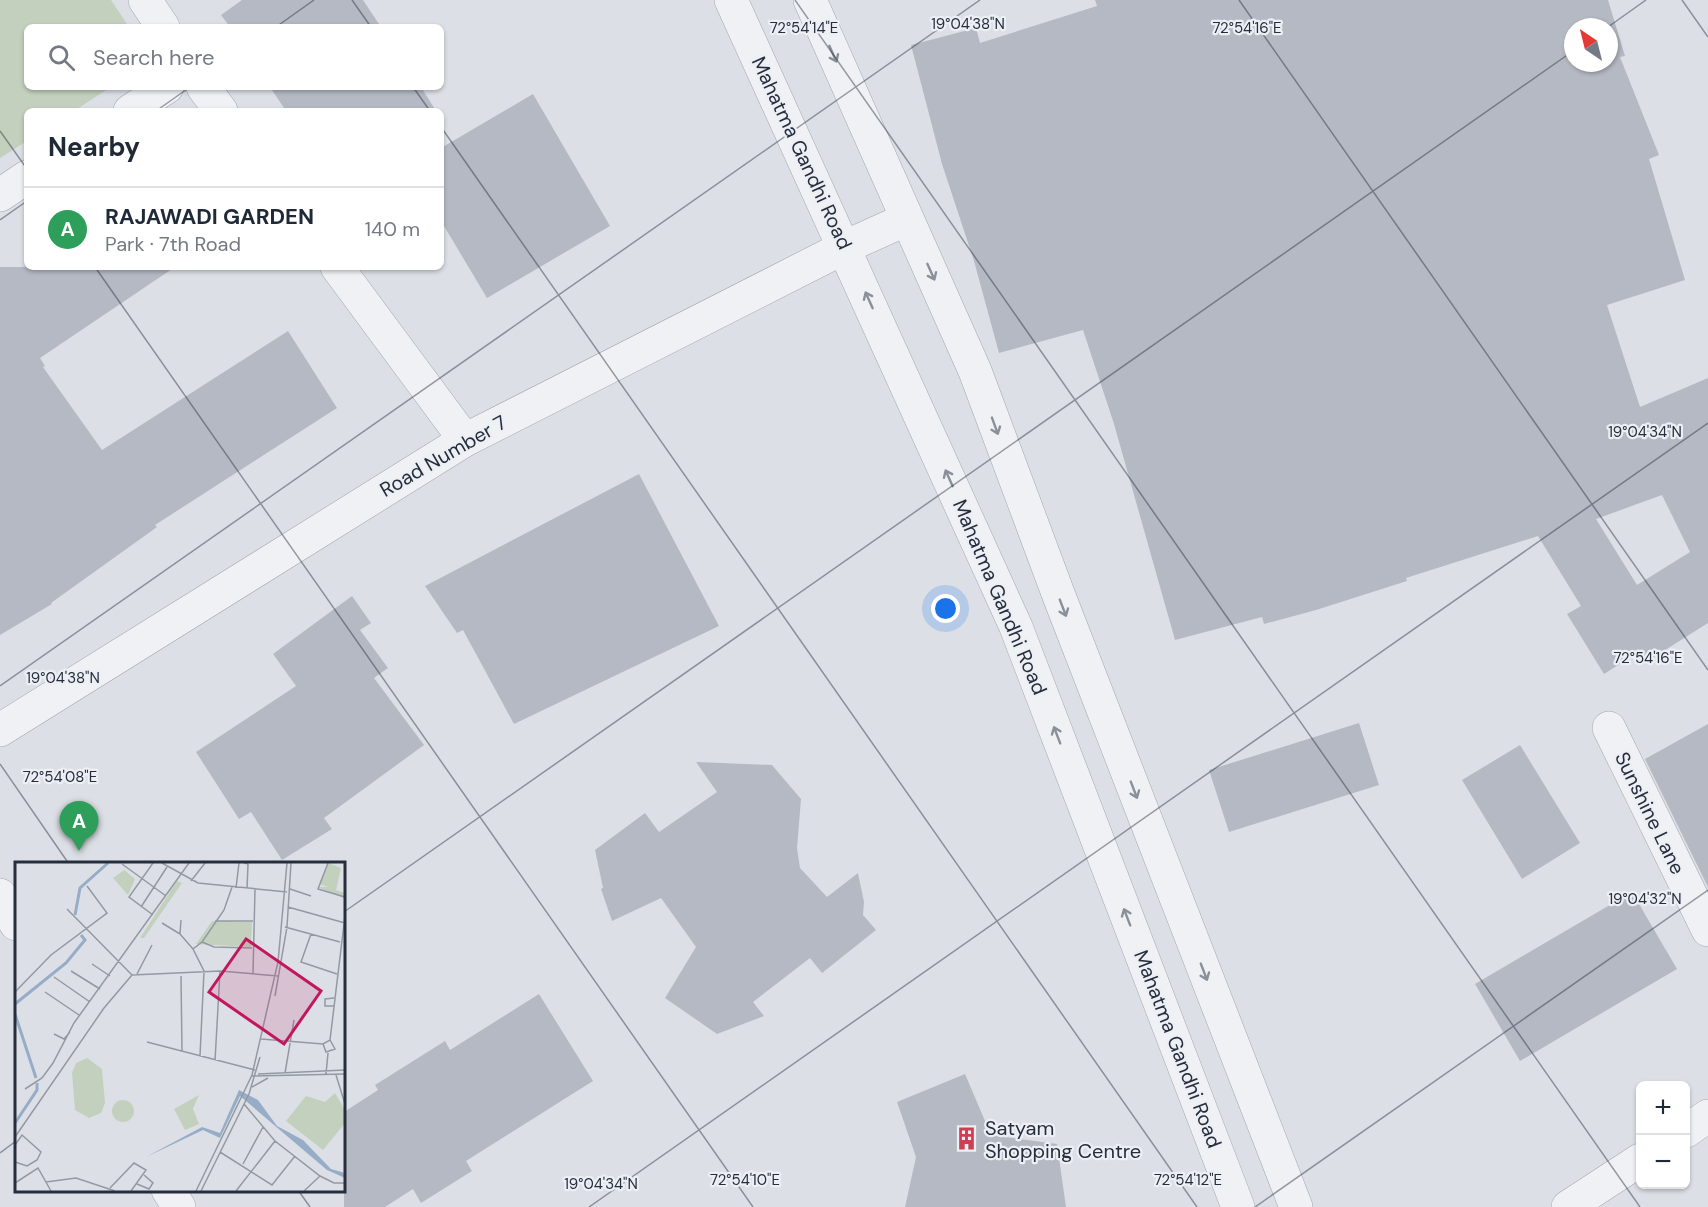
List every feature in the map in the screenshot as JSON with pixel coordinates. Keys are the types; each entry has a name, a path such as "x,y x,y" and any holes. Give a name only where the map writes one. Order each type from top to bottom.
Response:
{"street":[{"path":"145,0 161,24"},
{"name":"Mahatma Gandhi Road","path":"731,0 1016,627 1238,1207"},
{"path":"810,0 975,371 1063,607 1296,1207"},
{"path":"135,108 162,90"},
{"path":"205,90 219,108"},
{"path":"0,195 24,179"},
{"name":"Road Number 7","path":"0,730 465,440 845,247 907,219"},
{"path":"339,270 465,440"},
{"name":"Sunshine Lane","path":"1609,728 1708,930"},
{"path":"0,895 15,922"},
{"path":"1690,1128 1708,1116"},
{"path":"1568,1207 1636,1163"},
{"path":"169,1192 179,1207"}],"green space":[{"path":"0,0 111,0 127,24 24,24 24,90 106,90 79,108 24,108 24,143 0,158"}],"building":[{"path":"242,0 363,0 379,24 228,24 221,15"},
{"path":"1095,0 1608,0 1613,18 1564,18 1564,72 1618,72 1618,33 1625,56 1620,57 1659,155 1649,159 1685,280 1607,305 1640,407 1708,378 1708,623 1643,664 1637,653 1604,674 1567,614 1581,606 1538,536 1406,578 1407,581 1316,610 1264,624 1262,617 1175,640 1114,424 1083,330 999,353 974,261 942,164 911,45 976,28 980,43 1097,6","holes":["1662,495 1690,552 1637,585 1596,519"]},
{"path":"272,90 423,90 434,108 284,108"},
{"path":"533,94 610,226 487,298 444,226 444,146"},
{"path":"0,267 24,267 24,270 171,270 40,358 45,366 43,367 102,450 288,331 337,408 155,525 157,527 52,604 0,635"},
{"path":"639,474 719,626 514,724 463,630 457,633 425,586"},
{"path":"352,596 371,623 360,630 388,668 374,678 424,745 324,818 332,829 282,860 251,812 239,819 196,752 296,686 273,654"},
{"path":"1359,723 1379,785 1229,832 1209,770"},
{"path":"1708,724 1708,887 1645,759"},
{"path":"1520,745 1580,843 1522,879 1462,780"},
{"path":"696,762 772,765 801,799 797,848 800,868 827,897 858,873 864,902 863,915 876,930 822,973 810,958 753,1002 764,1016 717,1034 665,998 696,947 661,898 612,921 601,889 603,888 595,850 645,813 659,832 717,792"},
{"path":"1632,892 1677,969 1520,1061 1475,984"},
{"path":"539,994 593,1081 466,1161 472,1171 421,1203 413,1189 385,1207 344,1207 345,1111 378,1090 375,1085 445,1041 450,1050"},
{"name":"Satyam Shopping Centre","path":"965,1074 991,1135 1057,1144 1066,1207 905,1207 916,1157 897,1102"}],"place":[{"name":"RAJAWADI GARDEN","path":"79,851"},
{"name":"Satyam Shopping Centre","path":"967,1139"}]}
